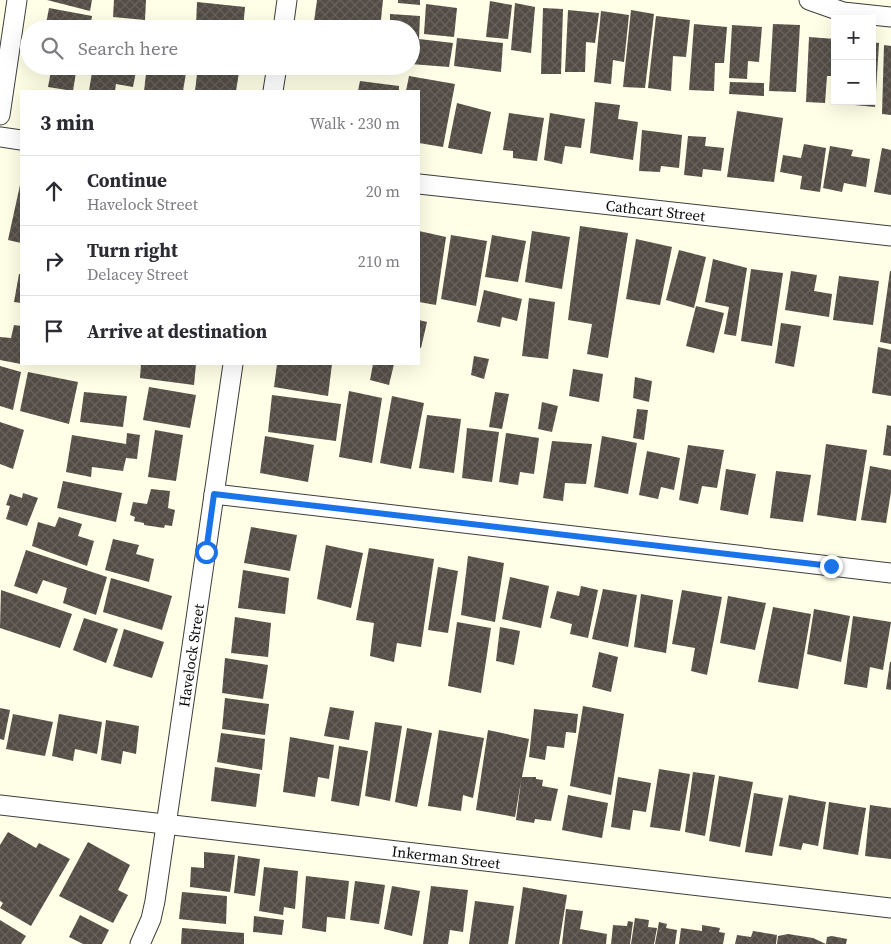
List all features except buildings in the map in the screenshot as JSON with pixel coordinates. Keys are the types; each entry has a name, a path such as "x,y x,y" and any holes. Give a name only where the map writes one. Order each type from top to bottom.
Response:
{"street":[{"path":"0,115 17,0"},
{"path":"284,20 287,0"},
{"path":"809,0 843,12 891,17"},
{"path":"273,90 276,75"},
{"path":"0,137 20,140"},
{"name":"Cathcart Street","path":"420,184 891,236"},
{"name":"Havelock Street","path":"140,944 151,919 155,901 233,365"},
{"path":"214,494 891,573"},
{"name":"Inkerman Street","path":"0,806 891,908"}],"route":[{"path":"206,552 214,494 831,566"}]}
